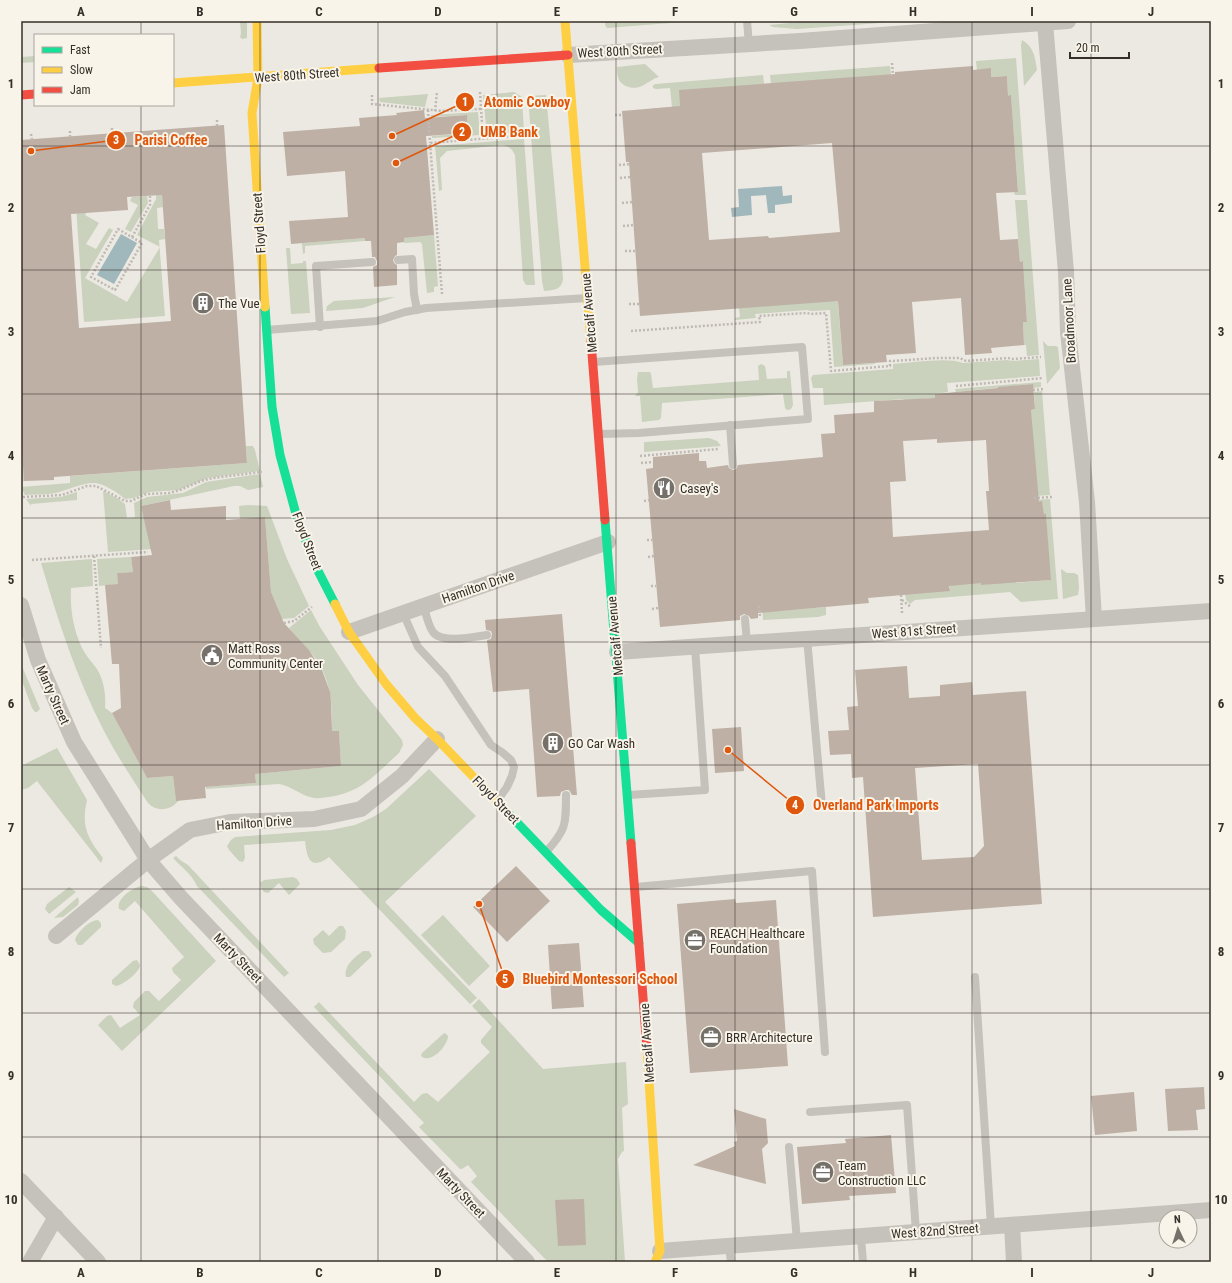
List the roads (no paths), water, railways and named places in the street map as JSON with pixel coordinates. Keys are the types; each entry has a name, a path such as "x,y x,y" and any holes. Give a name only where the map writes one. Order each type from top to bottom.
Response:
{"street":[{"name":"Floyd Street","path":"257,21 258,78 252,113 272,407 280,455 296,514 314,563 349,632 386,684 415,718 601,910 639,943"},
{"name":"Metcalf Avenue","path":"565,21 628,795 661,1258"},
{"name":"West 80th Street","path":"174,83 568,55 749,44 974,24 1045,23 1068,21"},
{"name":"Broadmoor Lane","path":"1045,23 1066,272 1068,332 1087,502 1094,619"},
{"path":"21,95 34,94"},
{"name":"Hamilton Drive","path":"349,632 608,542"},
{"name":"Marty Street","path":"21,605 38,660 74,742 148,860 181,898 527,1262"},
{"name":"West 81st Street","path":"616,652 1211,611"},
{"name":"Hamilton Drive","path":"56,936 148,860 190,830 230,822 314,819 361,809 402,776 437,739"},
{"path":"21,1181 98,1262"},
{"name":"West 82nd Street","path":"661,1258 730,1246 1211,1210"},
{"path":"30,1262 56,1217"},
{"path":"1012,1225 1014,1262"}],"lane":[{"path":"747,21 749,44"},
{"path":"398,260 412,259 414,294 417,310"},
{"path":"320,327 316,266 372,262"},
{"path":"266,330 320,327 377,321 405,312 458,305 588,298"},
{"path":"593,362 802,347 808,419 599,434"},
{"path":"730,425 733,465"},
{"path":"424,606 431,628 438,637 446,639 487,635"},
{"path":"403,613 418,646 445,676 491,745 511,760 514,767 512,776 507,787 496,801"},
{"path":"745,619 747,643"},
{"path":"807,638 822,806"},
{"path":"628,795 705,790 695,647"},
{"path":"546,852 562,832 566,820 566,795"},
{"path":"635,887 812,871 826,1052"},
{"path":"975,977 991,1226"},
{"path":"810,1112 907,1105 916,1232"},
{"path":"789,1147 797,1241"},
{"path":"861,1237 863,1262"},
{"path":"730,1246 731,1262"}],"water":[{"path":"782,186 783,196 792,195 792,203 775,205 775,213 768,213 766,195 751,196 752,215 732,217 731,208 739,207 738,189"},
{"path":"121,234 137,243 114,284 97,275"}],"place":[{"name":"Atomic Cowboy","path":"392,136"},
{"name":"Parisi Coffee","path":"31,151"},
{"name":"UMB Bank","path":"396,163"},
{"name":"The Vue","path":"203,303"},
{"name":"Casey's","path":"664,488"},
{"name":"Matt Ross Community Center","path":"212,655"},
{"name":"GO Car Wash","path":"553,743"},
{"name":"Overland Park Imports","path":"728,750"},
{"name":"Bluebird Montessori School","path":"479,904"},
{"name":"REACH Healthcare Foundation","path":"695,940"},
{"name":"BRR Architecture","path":"711,1037"},
{"name":"Team Construction LLC","path":"823,1172"}]}
